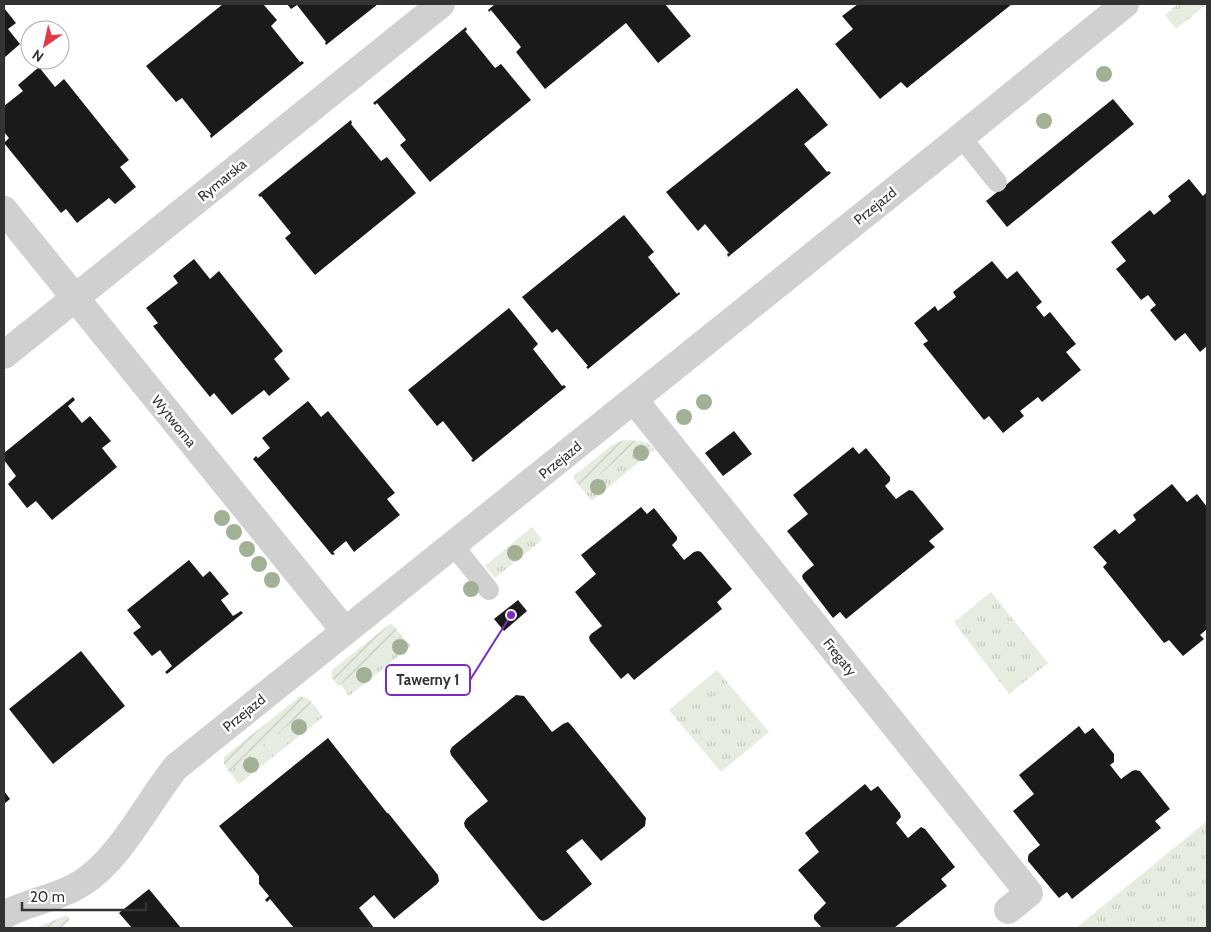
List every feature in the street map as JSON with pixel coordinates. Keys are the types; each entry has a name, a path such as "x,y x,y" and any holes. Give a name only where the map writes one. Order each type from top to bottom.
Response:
{"street":[{"name":"Rymarska","path":"4,355 441,4"},
{"name":"Przejazd","path":"4,915 56,897 82,883 103,866 116,851 176,767 962,137 1125,4"},
{"name":"Wytworna","path":"4,210 345,631"},
{"name":"Fregaty","path":"634,400 1029,893 1008,910"}],"lane":[{"path":"962,137 997,182"},
{"path":"453,545 489,590"}],"green space":[{"path":"1178,4 1207,4 1176,29 1165,15"},
{"path":"624,440 641,441 582,489 574,479 574,476 612,445"},
{"path":"641,441 655,449 592,501 582,489"},
{"path":"532,527 542,540 495,578 485,566"},
{"path":"991,592 1048,663 1009,694 954,622"},
{"path":"390,624 402,636 338,686 332,678 332,670"},
{"path":"402,636 411,646 349,696 340,684"},
{"path":"717,670 769,732 721,772 669,710"},
{"path":"300,696 308,699 314,705 229,772 224,764 224,757"},
{"path":"314,705 323,717 239,784 229,772"},
{"path":"1207,821 1207,928 1076,928"},
{"path":"67,915 70,920 60,928 35,928"}],"building":[{"path":"223,4 263,4 277,20 271,26 300,62 304,63 211,138 211,134 182,98 176,102 146,66"},
{"path":"287,4 378,4 326,45 326,42 297,5 291,9"},
{"path":"495,4 665,4 691,36 658,63 626,23 545,89 516,52 521,47 491,10 489,12 488,10"},
{"path":"858,4 1012,4 907,88 901,82 880,99 835,44 853,29 842,16"},
{"path":"4,8 16,23 8,29 20,44 4,58"},
{"path":"466,27 467,30 465,31 495,68 501,64 531,100 430,182 400,145 406,140 377,103 375,105 373,103"},
{"path":"36,70 41,70 55,87 64,79 129,160 120,167 136,187 115,204 109,198 77,223 66,209 61,213 4,143 9,138 4,132 4,106 23,91 18,85"},
{"path":"797,88 828,125 804,144 827,172 831,173 728,257 727,254 729,253 705,224 698,231 666,192"},
{"path":"1113,99 1134,124 1007,227 986,201"},
{"path":"351,120 351,124 381,161 387,157 416,193 315,275 285,238 291,233 261,196 258,195"},
{"path":"1189,179 1203,196 1207,192 1207,346 1200,352 1185,333 1175,341 1150,310 1156,305 1148,295 1141,300 1116,269 1126,261 1111,242 1150,210 1154,215 1171,201 1168,196"},
{"path":"624,215 654,252 648,257 677,294 679,292 680,294 588,369 586,367 588,366 557,329 552,333 522,297"},
{"path":"194,259 210,279 219,271 283,351 274,359 290,379 269,396 264,390 232,415 214,393 210,397 184,365 153,326 158,323 146,308 178,283 173,276"},
{"path":"992,261 1007,279 1017,271 1042,302 1036,307 1044,317 1050,312 1076,344 1066,352 1081,370 1042,402 1038,397 1020,411 1024,416 1003,433 989,416 984,420 923,344 928,341 914,323 935,306 938,311 956,297 953,292"},
{"path":"509,308 538,344 533,349 562,386 566,387 473,462 471,460 473,459 443,421 437,426 408,390"},
{"path":"73,397 75,400 68,406 82,423 90,416 111,441 102,448 117,467 52,520 36,501 27,508 8,484 16,476 4,460 4,453"},
{"path":"308,401 321,417 328,411 395,493 387,499 400,515 354,552 346,541 332,555 253,459 256,456 258,458 270,448 262,438"},
{"path":"734,431 752,454 723,476 705,453"},
{"path":"853,447 859,454 866,448 890,477 890,481 885,486 896,499 909,490 913,491 944,529 929,541 935,547 846,619 840,612 833,618 803,579 804,573 814,565 787,531 808,514 793,495"},
{"path":"1172,484 1187,502 1197,494 1207,507 1207,629 1200,635 1204,639 1183,656 1169,640 1164,643 1103,567 1107,563 1093,547 1115,529 1119,534 1136,520 1133,515"},
{"path":"641,507 647,514 654,508 677,537 677,540 672,545 684,560 694,552 701,552 732,589 717,602 722,609 634,680 628,673 621,679 590,641 589,637 591,634 602,626 575,592 596,574 581,555"},
{"path":"189,560 203,577 210,571 229,594 221,600 233,616 241,611 243,613 167,674 165,672 172,666 160,650 152,656 133,633 141,627 127,610"},
{"path":"518,600 527,611 504,631 494,619"},
{"path":"81,651 125,706 53,764 9,709"},
{"path":"516,695 524,696 552,732 568,722 646,818 645,826 601,861 582,839 566,851 592,884 543,921 539,919 465,827 466,819 488,801 451,755 450,751 452,747"},
{"path":"1079,726 1085,734 1093,728 1114,754 1114,762 1110,765 1121,779 1132,771 1140,771 1170,809 1155,821 1161,828 1072,899 1067,892 1059,898 1028,861 1029,854 1040,845 1013,811 1034,794 1019,775"},
{"path":"328,738 438,875 439,881 437,884 394,919 374,895 359,908 374,928 294,928 270,899 267,902 265,900 269,896 259,884 259,876 219,826"},
{"path":"865,784 871,791 878,786 900,813 901,817 896,823 908,838 921,827 925,829 955,867 941,879 947,886 894,928 822,928 814,919 814,915 826,903 798,870 819,852 805,833"},
{"path":"4,791 10,799 4,804"},
{"path":"149,889 181,928 132,928 119,913"}],"place":[{"name":"Tawerny 1","path":"511,615"}]}
